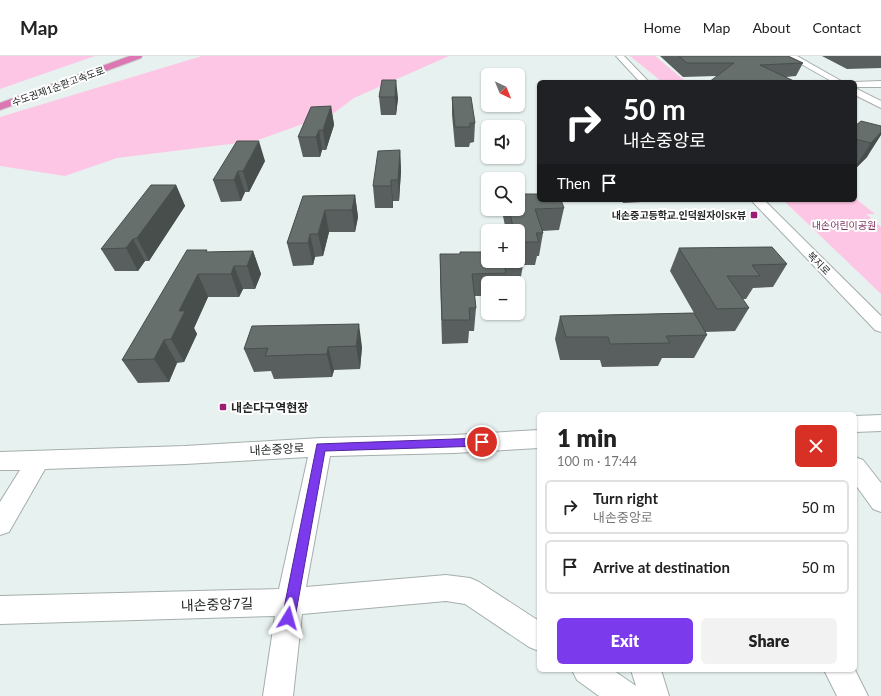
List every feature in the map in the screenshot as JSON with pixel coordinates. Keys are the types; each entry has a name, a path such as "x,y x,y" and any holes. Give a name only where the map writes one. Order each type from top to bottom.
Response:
{"highway":[{"name":"수도권제1순환고속도로","path":"0,97 114,56"},
{"name":"수도권제1순환고속도로","path":"0,107 138,56"}],"street":[{"path":"620,56 643,80"},
{"path":"791,56 835,80"},
{"path":"857,84 881,84"},
{"path":"857,92 881,105"},
{"name":"복지로","path":"759,202 881,326"},
{"path":"857,424 881,423"},
{"name":"내손중앙로","path":"0,461 185,455 321,447 454,444 537,439"},
{"path":"278,696 290,602 321,447"},
{"path":"0,524 39,459"},
{"path":"857,469 881,501"},
{"name":"내손중앙7길","path":"0,610 290,602 446,588 470,591 537,636"},
{"path":"590,672 625,696"},
{"path":"647,672 654,696"},
{"path":"840,672 853,696"}],"green space":[{"path":"0,56 95,56 0,89"},
{"path":"202,56 449,56 354,98 334,113 255,141 117,158 65,176 0,166 0,117"},
{"path":"630,56 655,56 684,80 660,80"},
{"name":"내손어린이공원","path":"857,200 875,214 866,214 881,227 881,294 785,202 857,202"}],"building":[{"path":"679,56 788,56 803,63 760,65 792,80 712,80 734,63 687,63"},
{"path":"382,80 396,80 395,97 379,97"},
{"path":"452,97 471,97 475,123 470,123 470,127 455,127"},
{"path":"331,106 323,130 319,130 316,137 298,137 311,107"},
{"path":"861,121 881,126 881,132 871,143 857,140 857,124"},
{"path":"237,141 259,141 243,171 238,171 234,180 213,180"},
{"path":"400,150 398,180 391,180 391,186 373,186 378,151"},
{"path":"151,185 176,185 137,238 133,239 126,248 101,249"},
{"path":"525,194 537,194 537,202 562,202 564,208 535,209 543,233 536,233 539,242 525,242 525,224 512,224 511,216 525,216"},
{"path":"355,195 352,210 325,210 318,234 310,234 308,243 287,243 303,196"},
{"path":"772,247 787,264 752,265 760,276 727,276 749,308 717,309 679,248"},
{"path":"187,250 207,250 206,252 253,251 247,266 234,266 231,274 198,274 179,311 185,311 171,339 164,340 154,359 122,360"},
{"path":"460,252 481,252 481,268 505,268 506,273 472,274 476,308 469,308 470,320 442,320 440,254 460,254"},
{"path":"694,313 707,335 666,336 670,343 610,344 608,337 566,337 560,316"},
{"path":"359,324 356,346 328,347 327,354 265,356 268,348 244,349 252,326"}],"place":[{"name":"내손중고등학교.인덕원자이SK뷰","path":"754,215"},
{"name":"내손다구역현장","path":"223,407"}],"route":[{"path":"288,618 321,447 482,442"}]}
